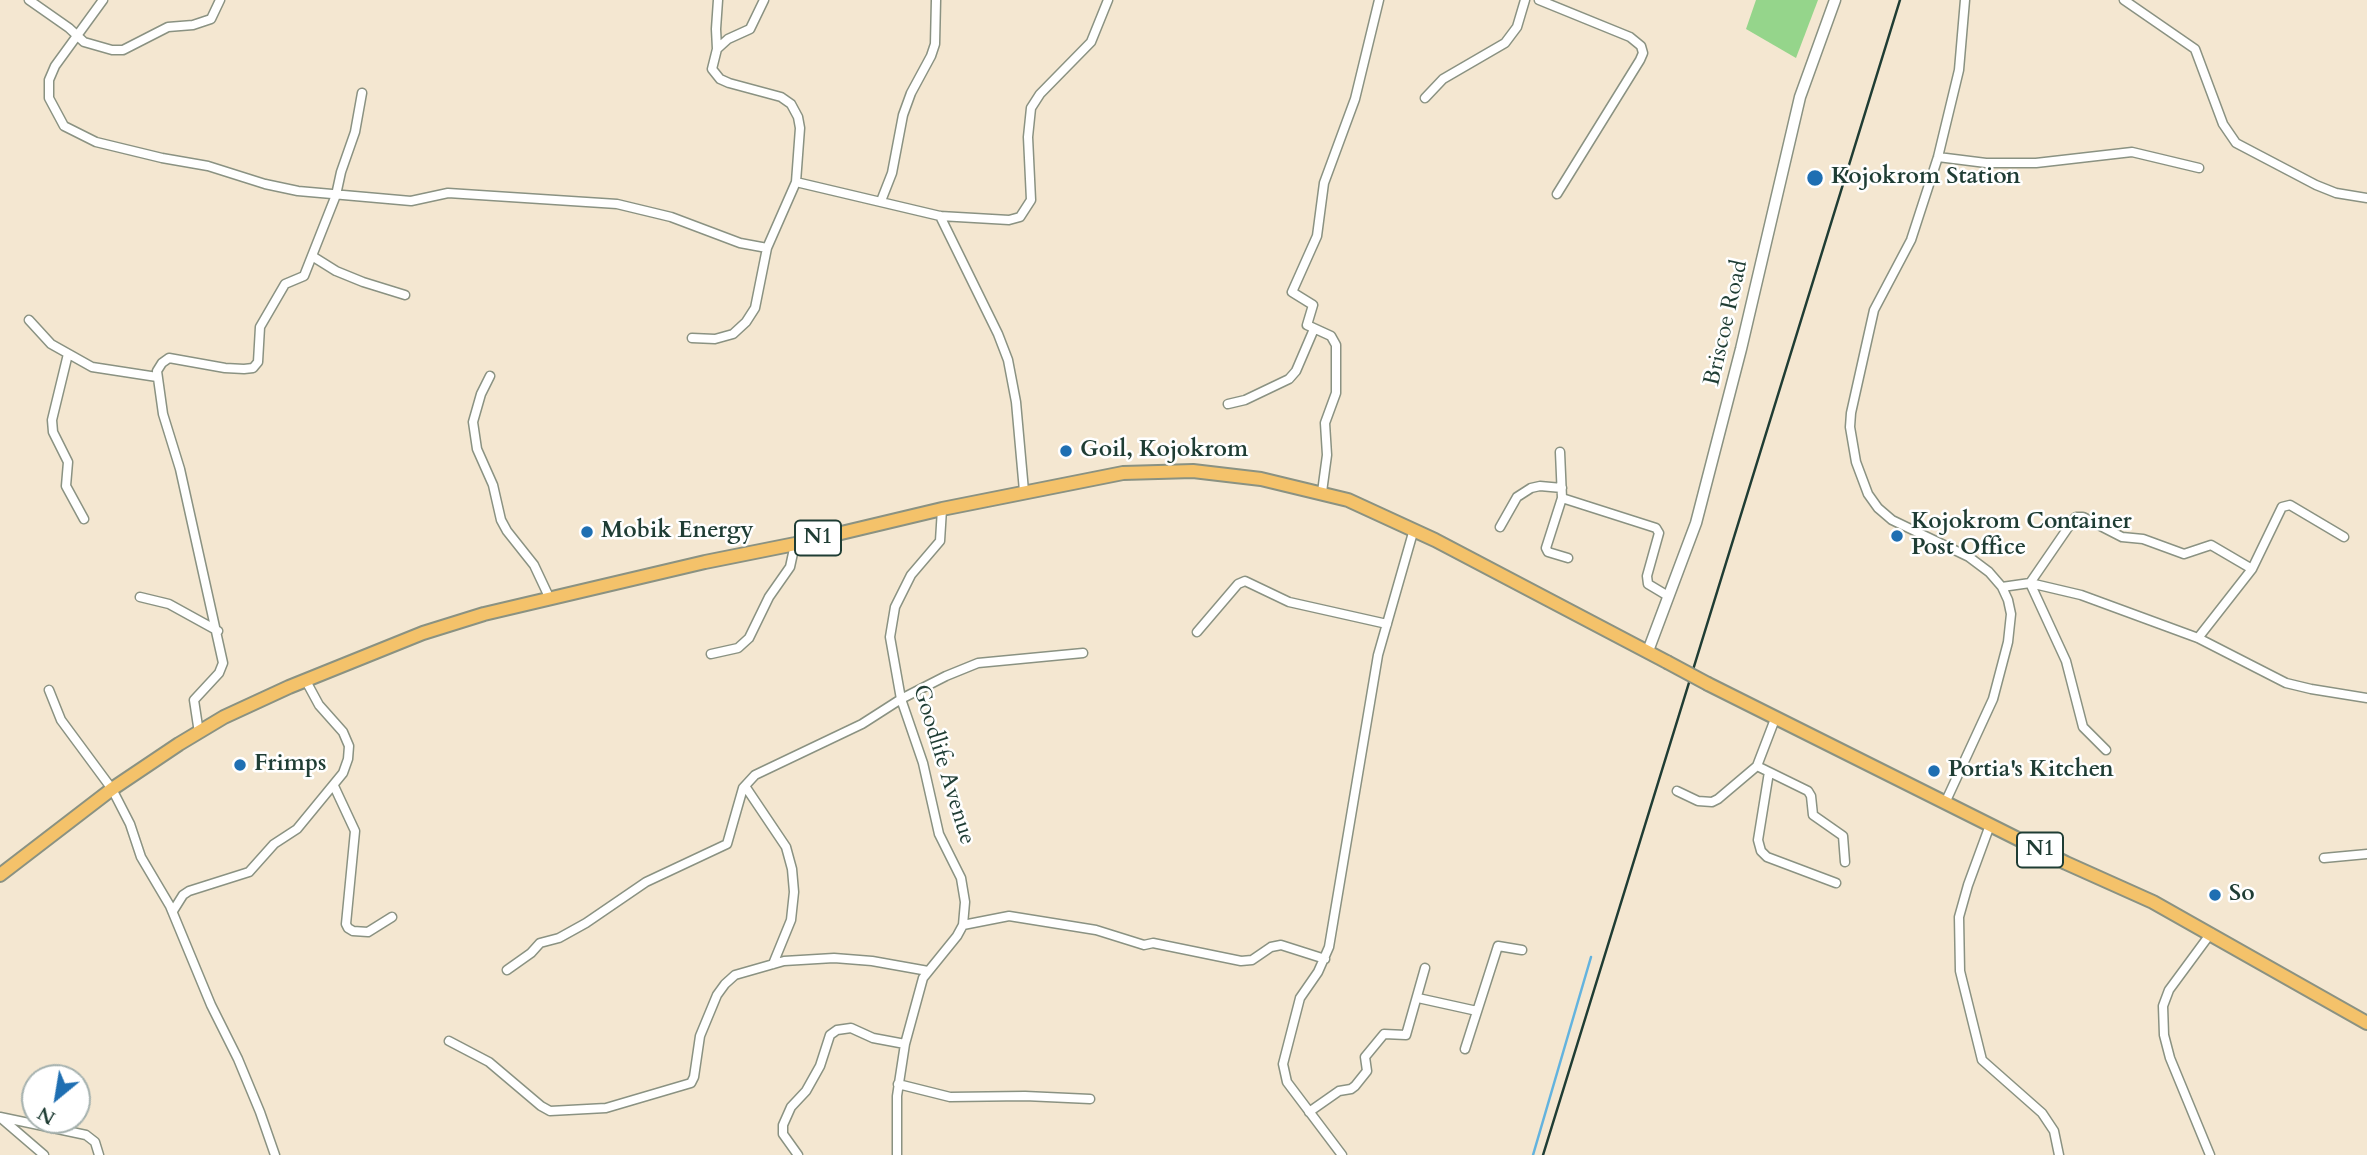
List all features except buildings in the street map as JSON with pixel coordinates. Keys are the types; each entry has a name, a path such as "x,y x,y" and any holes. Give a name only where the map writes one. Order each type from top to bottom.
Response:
{"highway":[{"name":"N1","path":"0,875 112,789 224,717 423,633 484,614 1024,491 1123,473 1166,471 1261,479 1322,492 1348,500 1414,529 1775,719 2066,863 2153,902 2366,1022"}],"street":[{"path":"29,0 84,42 112,50 123,50 169,27 193,25 211,19 220,0"},
{"path":"103,0 55,66 49,80 49,99 64,125 96,142 208,166 287,189 336,195 411,201 449,193 617,204 671,217 740,243 767,248"},
{"path":"692,338 715,339 733,334 746,322 755,308 767,248 796,182 800,128 791,104 781,97 729,83 720,79 712,69 717,49 718,0"},
{"path":"717,49 728,39 750,29 764,0"},
{"path":"881,201 892,173 903,115 911,93 932,56 935,44 936,0"},
{"path":"796,182 940,216 1009,220 1020,217 1026,212 1031,201 1028,137 1031,108 1040,94 1091,42 1108,0"},
{"path":"1322,492 1327,455 1325,423 1336,393 1336,345 1331,336 1306,324 1313,304 1292,293 1292,290 1317,236 1324,183 1355,99 1379,0"},
{"path":"1424,98 1443,79 1505,43 1517,27 1525,0"},
{"path":"1539,0 1630,37 1641,46 1643,53 1557,194"},
{"path":"1560,8 1566,0"},
{"name":"Briscoe Road","path":"1648,652 1696,523 1718,442 1800,97 1835,0"},
{"path":"1945,803 1985,719 2000,674 2008,642 2011,614 2008,600 2003,587 1969,557 1892,520 1878,508 1868,494 1851,445 1851,414 1874,310 1911,240 1938,157 1959,70 1965,0"},
{"path":"2124,0 2195,49 2223,124 2236,143 2316,185 2336,193 2367,198"},
{"path":"199,733 194,700 219,673 223,663 218,631 156,377 162,363 169,358 225,368 253,368 260,356 260,327 274,307 281,288 304,276 312,256 336,195 355,132 362,93"},
{"path":"1938,157 1986,163 2044,163 2124,152 2199,168"},
{"path":"940,216 1008,360 1016,402 1024,491"},
{"path":"312,256 336,271 405,295"},
{"path":"29,320 51,344 98,369 156,377"},
{"path":"1228,404 1245,400 1289,379 1296,371 1314,330"},
{"path":"68,354 52,420 53,432 68,465 65,473 66,485 84,519"},
{"path":"490,376 481,394 473,422 477,449 493,485 501,520 534,565 550,599"},
{"path":"1560,452 1562,498 1546,548 1548,552 1568,558"},
{"path":"1500,527 1513,503 1524,493 1541,486 1562,488"},
{"path":"1562,498 1652,524 1659,533 1647,584 1668,596"},
{"path":"2199,638 2252,569 2280,510 2286,505 2344,537"},
{"name":"Goodlife Avenue","path":"942,509 940,541 911,575 892,618 890,637 901,699 923,763 939,834 961,878 965,902 963,925"},
{"path":"2030,583 2074,519 2080,516 2122,537 2144,539 2184,554 2211,545 2252,569"},
{"path":"1342,1155 1287,1082 1283,1064 1300,998 1325,958 1351,822 1378,655 1414,529"},
{"path":"711,654 738,648 749,638 769,597 790,566 795,544"},
{"path":"1197,632 1238,584 1245,581 1289,601 1387,624"},
{"path":"2003,587 2030,583 2081,595 2199,638 2286,682 2367,698"},
{"path":"2030,583 2066,661 2083,727 2106,750"},
{"path":"140,597 169,604 218,631"},
{"path":"507,970 540,943 559,938 586,923 646,882 727,844 745,786 755,775 862,724 901,699 946,676 978,663 1083,653"},
{"path":"173,911 183,895 189,891 249,872 274,844 297,829 343,773 349,746 343,732 319,705 306,681"},
{"path":"49,690 61,720 112,789 130,824 141,857 173,911 211,1005 238,1059 275,1155"},
{"path":"1677,790 1698,801 1712,802 1718,799 1757,766 1775,719"},
{"path":"1757,766 1808,791 1813,815 1843,836 1845,862"},
{"path":"1769,772 1758,840 1761,851 1767,857 1836,883"},
{"path":"334,786 355,831 346,923 348,928 368,932 393,917"},
{"path":"745,786 786,847 792,869 794,892 791,920 773,964"},
{"path":"1990,825 1959,917 1960,971 1982,1060 2042,1113 2054,1131 2059,1155"},
{"path":"2324,859 2367,854"},
{"path":"897,1155 898,1084 905,1044 923,978 963,925 1009,916 1067,924 1146,945 1153,943 1241,961 1252,960 1270,947 1281,945 1325,958"},
{"path":"2210,1155 2169,1058 2162,1006 2169,989 2211,933"},
{"path":"1465,1049 1498,946 1522,950"},
{"path":"449,1041 489,1062 550,1111 606,1108 691,1083 700,1036 717,995 735,975 773,964 834,958 872,961 928,971"},
{"path":"1309,1112 1339,1091 1355,1086 1367,1071 1364,1057 1384,1034 1406,1035 1425,968"},
{"path":"1418,998 1477,1011"},
{"path":"798,1155 783,1134 783,1125 791,1107 806,1091 820,1066 830,1035 836,1030 852,1028 873,1038 905,1044"},
{"path":"898,1084 950,1097 1025,1096 1090,1100"},
{"path":"0,1117 44,1155"},
{"path":"0,1117 86,1135 94,1142 99,1155"}],"green space":[{"path":"1756,0 1818,0 1796,58 1746,29"}],"waterway":[{"path":"1533,1155 1591,957"}],"railway":[{"path":"1543,1155 1900,0"}],"place":[{"name":"Kojokrom Station","path":"1815,178"},
{"name":"Goil, Kojokrom","path":"1066,451"},
{"name":"Mobik Energy","path":"587,532"},
{"name":"Kojokrom Container Post Office","path":"1897,536"},
{"name":"Frimps","path":"240,765"},
{"name":"Portia's Kitchen","path":"1934,771"},
{"name":"So","path":"2215,895"}]}
